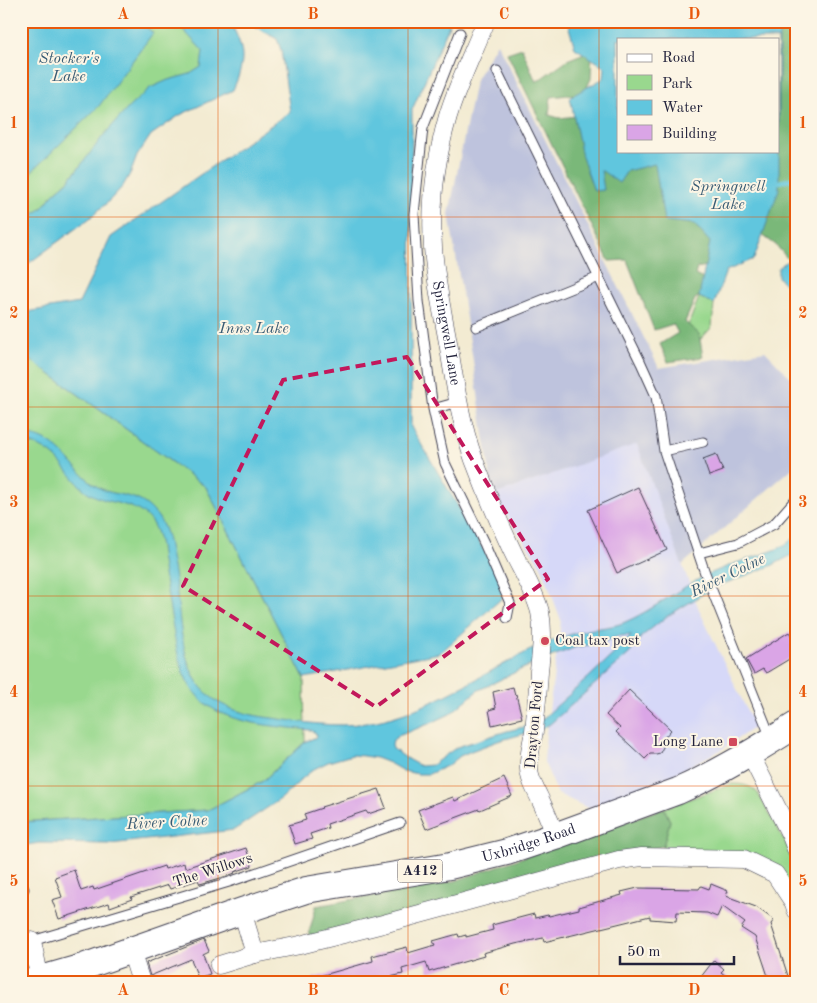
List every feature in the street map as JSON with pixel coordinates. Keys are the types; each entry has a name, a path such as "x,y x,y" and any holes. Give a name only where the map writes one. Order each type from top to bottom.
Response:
{"main road":[{"name":"Uxbridge Road","path":"36,981 86,975 131,951 306,890 450,866 507,852 555,836 697,783 750,754 796,725"}],"street":[{"name":"Springwell Lane","path":"486,21 464,69 448,117 434,190 432,213 433,248 440,300 463,426 489,497 509,544 534,594 540,612 542,639"},
{"name":"Drayton Ford","path":"542,639 529,770 530,778 552,825 555,836"},
{"path":"750,754 794,840"},
{"path":"219,965 255,954 300,945 383,924 619,860 642,856 744,859 775,874 795,906"},
{"path":"242,911 255,954"},
{"path":"26,942 36,981"},
{"path":"131,951 141,982"}],"lane":[{"path":"460,33 423,128 414,214 418,301 432,409 446,463 510,603 508,618"},
{"path":"497,71 656,396 664,451 705,573 773,740"},
{"path":"476,327 599,277"},
{"path":"432,409 458,402"},
{"path":"664,451 703,442"},
{"path":"699,553 738,543 774,524 796,499"},
{"name":"The Willows","path":"26,942 229,882 400,823"}],"highlighted area":[{"path":"407,357 548,579 376,707 183,586 283,380"}],"shaded area":[{"path":"497,43 659,368 765,351 796,383 796,465 682,565 637,444 493,495 449,214 475,81"},
{"path":"637,443 700,612 755,727 719,751 630,797 588,808 558,794 544,762 561,620 541,566 493,495"}],"green space":[{"path":"21,21 202,21 220,69 81,165 42,208 21,224"},
{"path":"756,21 796,21 796,263 793,265 776,245 758,232 778,152 780,152 780,38 777,38"},
{"path":"522,48 536,82 567,60 592,50 591,79 584,93 551,97 549,115 559,118 578,116 594,157 657,159 714,236 716,264 697,268 695,275 703,279 707,291 695,299 685,322 699,334 703,357 668,362 660,344 678,333 673,324 654,330 627,260 609,261 507,53"},
{"path":"699,297 714,304 712,327 699,341 686,331"},
{"path":"21,353 206,487 304,678 305,742 263,781 208,810 21,822"},
{"path":"732,784 745,785 757,792 785,841 796,867 796,895 774,867 665,851 663,846 670,821 664,808"},
{"path":"664,808 670,821 663,846 308,938 316,906 455,881"}],"water":[{"name":"Stocker's Lake","path":"21,21 143,21 145,26 153,33 99,106 21,182"},
{"path":"175,21 230,21 239,40 242,56 240,71 233,90 180,115 151,135 137,156 123,186 110,200 90,218 21,269 21,224 42,208 54,193 68,181 103,136 129,107 150,88 168,80 190,74 201,67 203,51"},
{"name":"Inns Lake","path":"255,21 451,21 412,110 411,427 509,592 440,653 304,678 206,487 21,353 21,313 79,303 111,237 290,112 281,50 277,39 256,27"},
{"name":"Springwell Lake","path":"567,21 779,21 779,38 617,38 617,152 779,152 779,189 754,259 726,271 714,304 699,297 710,242 694,224 664,221 655,164 627,171 619,183 601,170 604,190 594,191 582,157 570,97 604,78 605,67 575,48"},
{"path":"796,254 796,295 778,277 778,268"},
{"name":"River Colne","path":"21,433 45,440 58,449 92,483 108,491 139,500 154,512 164,527 167,539 175,580 182,636 192,673 205,691 221,704 241,712 262,717 342,725 366,723 403,714 438,699 541,645 579,632 623,623 644,613 705,576 779,548 796,537 796,553 771,566 713,588 666,617 641,637 630,653 550,724 541,729 471,751 460,756 449,765 429,774 403,771 376,758 352,755 328,762 314,769 282,798 234,830 110,844 39,843 21,846 21,822 208,810 263,781 305,742 316,737 316,733 310,730 243,721 208,706 189,684 178,657 160,546 156,531 150,521 135,509 104,500 89,493 81,487 49,452 21,441","holes":["632,635 541,720 457,747 432,765 420,766 393,749 393,740 398,736 450,714 477,691 528,666 576,647 601,643 618,636"]}],"building":[{"path":"716,454 723,471 709,476 703,459"},
{"path":"638,487 667,550 617,573 588,510"},
{"path":"789,632 796,643 796,655 766,673 763,669 754,674 746,659"},
{"path":"513,687 522,718 492,725 489,710 496,708 493,692"},
{"path":"629,690 671,730 663,739 664,745 660,753 650,754 645,759 616,732 620,728 606,715"},
{"path":"504,778 512,796 480,810 426,829 418,810 453,797 455,801"},
{"path":"379,789 386,808 368,814 366,811 327,824 328,828 310,834 312,839 295,844 289,825 306,820 304,814"},
{"path":"246,848 252,866 200,884 198,880 170,889 168,885 131,897 132,899 110,907 109,903 59,919 52,900 62,897 55,877 74,870 81,891 93,887 94,890 164,866 165,869 184,863 185,868"},
{"path":"711,884 728,891 726,896 756,907 774,920 771,924 790,982 770,982 755,937 741,928 745,923 722,906 717,917 707,913 677,912 676,921 650,919 650,916 544,942 543,938 515,944 483,953 484,956 429,972 426,962 402,969 403,974 390,977 391,982 314,982 313,978 373,961 372,956 407,947 408,953 435,945 433,941 458,934 459,937 466,935 466,937 493,930 492,925 534,914 535,918 579,909 579,907 622,895 621,892 638,888 699,889 701,886 709,889"},
{"path":"204,940 209,951 203,954 210,974 198,978 191,959 150,976 146,963"},
{"path":"714,960 724,969 721,972 733,982 697,982"}],"waterway":[{"path":"779,182 796,178"}],"place":[{"name":"Coal tax post","path":"545,641"},
{"name":"Long Lane","path":"733,742"}]}
